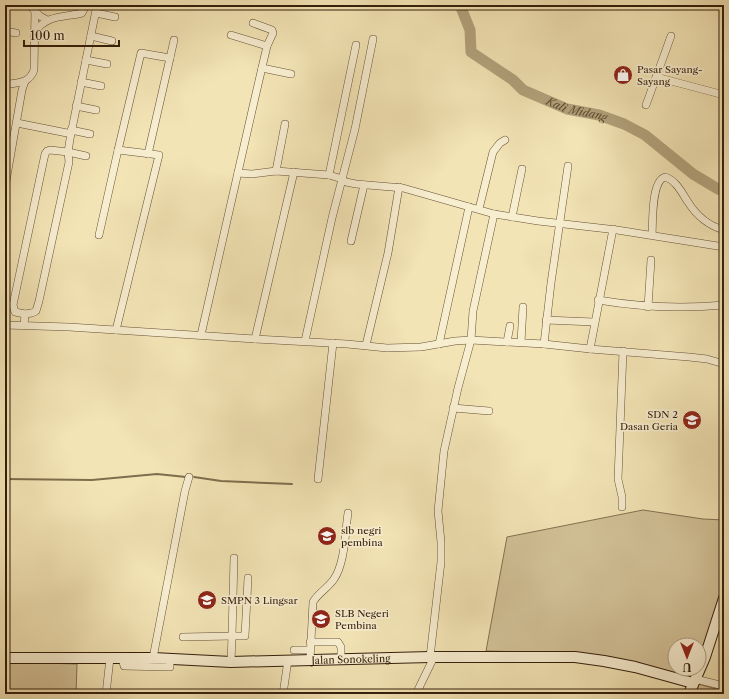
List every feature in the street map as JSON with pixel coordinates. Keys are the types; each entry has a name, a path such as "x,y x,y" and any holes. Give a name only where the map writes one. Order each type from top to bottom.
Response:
{"street":[{"path":"35,32 38,27 47,20 82,13 86,5"},
{"path":"86,156 68,152 48,150 46,154 13,305 15,312 25,314 35,313 37,309 69,162 68,152 69,131 76,106 97,5"},
{"path":"32,8 40,16 47,20"},
{"path":"5,85 25,81 30,78 34,70 35,32 32,8"},
{"path":"96,13 115,17"},
{"path":"201,335 267,46 273,31 253,23"},
{"path":"5,31 16,33"},
{"path":"230,35 267,46"},
{"path":"90,36 112,40"},
{"path":"646,105 671,36"},
{"path":"305,341 341,180 355,129 373,39"},
{"path":"148,154 174,40"},
{"path":"329,175 356,45"},
{"path":"98,235 141,53 170,58"},
{"path":"86,60 107,64"},
{"path":"262,68 291,74"},
{"path":"656,77 724,95"},
{"path":"5,187 22,90 25,81"},
{"path":"81,82 101,86"},
{"path":"76,106 96,110"},
{"path":"16,123 90,134"},
{"path":"276,171 285,124"},
{"path":"479,209 493,152 500,143 505,140"},
{"path":"116,330 159,155 118,150"},
{"path":"544,344 546,320 568,166"},
{"path":"512,217 522,169"},
{"path":"238,173 256,174 276,171 329,175 356,184 399,187 494,214 613,229 724,247"},
{"path":"255,339 294,172"},
{"path":"652,235 656,186 661,179 666,177 680,189 688,204 699,216 710,224 724,230"},
{"path":"351,241 364,185"},
{"path":"366,345 388,253 399,187"},
{"path":"439,344 469,207"},
{"path":"416,694 432,657 435,609 441,562 438,511 444,450 453,408 471,340 473,311 494,214"},
{"path":"590,349 598,300 613,229"},
{"path":"648,307 651,260"},
{"path":"598,300 648,307 724,305"},
{"path":"521,342 523,307"},
{"path":"24,325 25,314"},
{"path":"546,320 594,322"},
{"path":"5,325 305,341 398,348 421,347 471,340 521,342 689,357 707,359 724,364"},
{"path":"507,342 510,326"},
{"path":"318,479 333,343"},
{"path":"622,507 622,497 618,479 623,351"},
{"path":"453,408 489,412"},
{"path":"153,658 189,477"},
{"path":"310,651 313,602 316,597 330,585 340,570 348,513"},
{"path":"231,662 234,558"},
{"path":"183,637 245,636 248,578"},
{"path":"689,694 705,657 724,598"},
{"path":"294,650 310,651 339,643 341,647 341,659"},
{"name":"Jalan Sonokeling","path":"5,658 153,658 231,662 288,660 310,651 341,659 432,657 575,657 635,667 694,681"},
{"path":"106,694 110,658"},
{"path":"122,658 124,666 168,668 170,667 170,659"},
{"path":"283,694 288,660"},
{"path":"694,681 724,686"}],"shaded area":[{"path":"643,510 703,519 724,520 724,587 707,639 707,637 667,637 667,673 575,653 486,651 507,537"},
{"path":"5,662 77,664 76,694 5,694"},
{"path":"698,684 724,691 724,694 695,694"}],"waterway":[{"name":"Kali Midang","path":"460,5 470,30 471,52 513,80 523,90 567,109 599,115 624,124 645,135 693,174 724,191"},
{"path":"5,479 92,480 157,474 186,477"},
{"path":"194,477 221,481 292,484"}],"place":[{"name":"Pasar Sayang- Sayang","path":"623,75"},
{"name":"SDN 2 Dasan Geria","path":"692,420"},
{"name":"slb negri pembina","path":"327,536"},
{"name":"SMPN 3 Lingsar","path":"207,600"},
{"name":"SLB Negeri Pembina","path":"321,619"}]}
